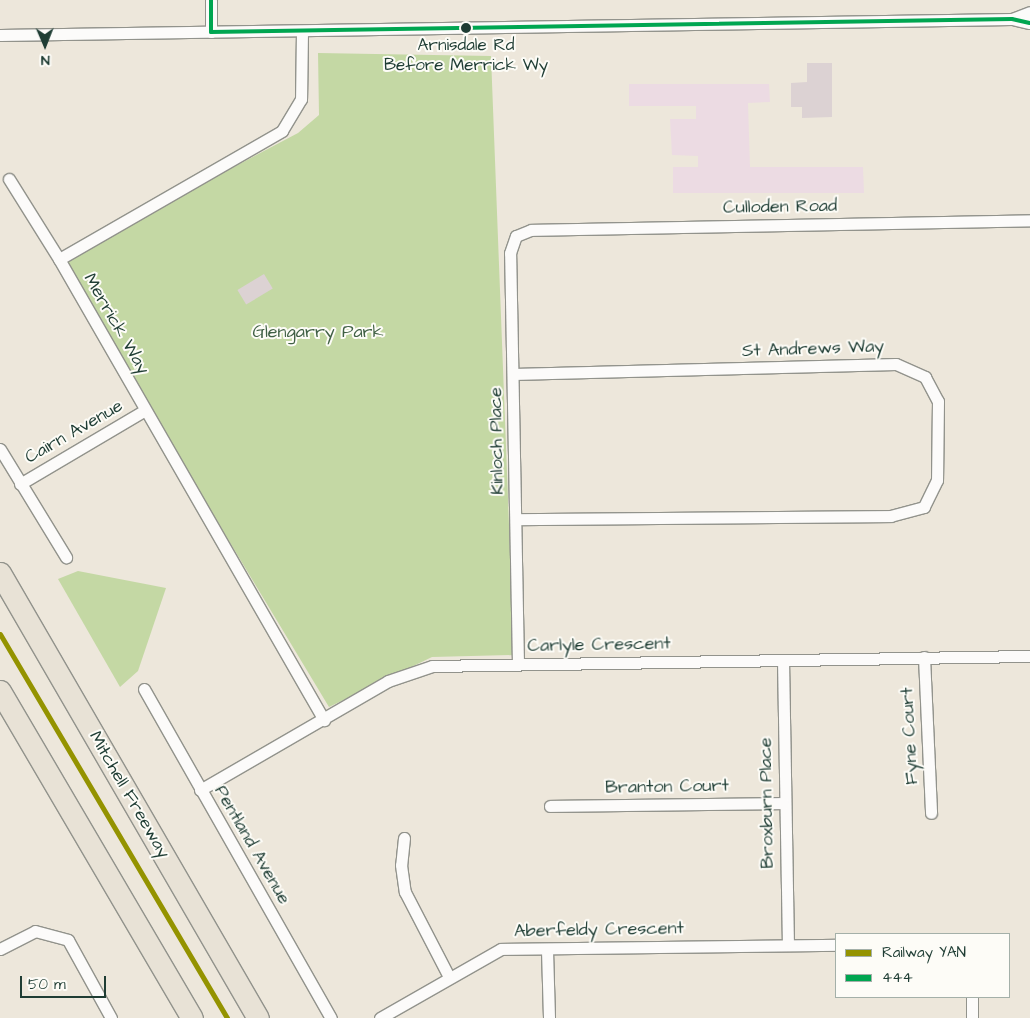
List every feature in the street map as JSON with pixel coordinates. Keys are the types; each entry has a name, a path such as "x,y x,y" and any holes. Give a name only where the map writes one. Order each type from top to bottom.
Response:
{"highway":[{"name":"Mitchell Freeway","path":"0,572 258,1018"},
{"path":"0,691 192,1018"}],"street":[{"path":"211,0 211,32"},
{"path":"1012,19 1030,12"},
{"path":"0,34 1012,19 1030,23"},
{"path":"59,259 282,131 301,99 302,31"},
{"name":"Merrick Way","path":"9,180 59,259 324,720"},
{"name":"Culloden Road","path":"531,230 1030,220"},
{"name":"Kinloch Place","path":"518,664 511,247 516,236 531,230"},
{"name":"St Andrews Way","path":"513,374 896,364 925,377 938,401 938,480 924,507 892,516 516,519"},
{"name":"Cairn Avenue","path":"20,484 145,410"},
{"path":"0,449 66,557"},
{"name":"Carlyle Crescent","path":"200,790 324,720 388,681 432,666 1030,656"},
{"name":"Fyne Court","path":"924,657 931,813"},
{"name":"Broxburn Place","path":"783,660 784,804 788,944"},
{"name":"Pentland Avenue","path":"144,689 331,1018"},
{"name":"Branton Court","path":"550,806 784,804"},
{"path":"404,838 401,865 405,892 450,977"},
{"path":"0,950 35,931 68,940 111,1018"},
{"name":"Aberfeldy Crescent","path":"380,1018 501,949 547,950 788,944 835,945"},
{"path":"547,950 549,1018"},
{"path":"972,998 972,1018"}],"shaded area":[{"path":"629,84 769,84 770,102 748,103 750,167 863,167 864,193 673,193 673,167 698,167 698,156 672,155 670,119 696,119 696,106 629,106"}],"green space":[{"name":"Glengarry Park","path":"318,53 491,56 514,655 432,657 329,707 59,259 298,133 319,115"},
{"path":"78,571 166,588 138,671 120,687 58,579"}],"building":[{"path":"807,63 832,63 832,117 802,118 802,107 791,107 791,83 807,82"},
{"path":"264,274 273,289 246,305 237,290"}],"rail line":[{"name":"YAN","path":"0,634 227,1018"}],"transit line":[{"name":"444","path":"211,0 211,32 1012,19 1030,23"}],"place":[{"name":"Arnisdale Rd Before Merrick Wy","path":"466,28"}]}
